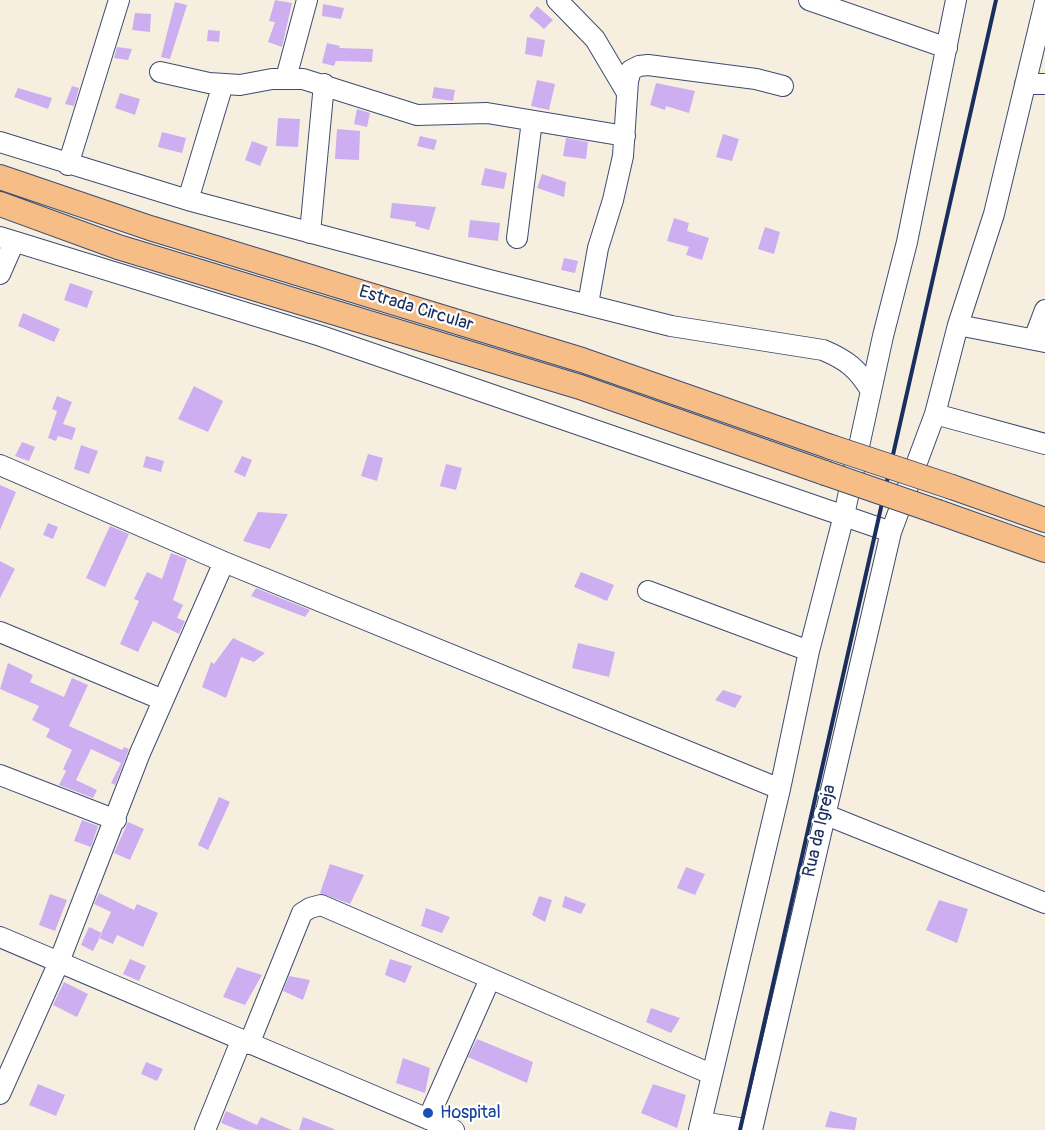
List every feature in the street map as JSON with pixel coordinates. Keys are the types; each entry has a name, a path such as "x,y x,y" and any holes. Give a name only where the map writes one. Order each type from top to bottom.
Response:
{"main road":[{"name":"Estrada Circular","path":"0,177 150,228 582,360 1045,520"},
{"name":"Estrada Circular","path":"0,204 118,247 580,387 1045,550"}],"street":[{"path":"68,165 119,0"},
{"path":"286,78 307,0"},
{"path":"557,0 595,39 627,93"},
{"path":"809,0 947,48"},
{"path":"752,1130 700,1126 780,789 809,651 844,515 907,242 956,0"},
{"name":"Rua da Igreja","path":"752,1130 891,532 935,414 958,325 994,214 1045,2"},
{"path":"588,304 596,257 613,200 625,136 627,93 631,70 648,65 783,86"},
{"path":"160,72 240,85 286,78 324,84 417,115 487,113 625,136"},
{"path":"188,200 223,84"},
{"path":"310,233 324,84"},
{"path":"1025,84 1045,84"},
{"path":"517,238 532,121"},
{"path":"0,142 68,165 188,200 588,304 713,334 823,350 852,365 859,371 871,391"},
{"path":"0,274 7,239 321,336 891,532"},
{"path":"958,325 1040,340 1045,310"},
{"path":"935,414 1045,444"},
{"path":"0,465 224,562 780,789"},
{"path":"0,1094 59,962 163,700 224,562"},
{"path":"648,591 809,651"},
{"path":"0,632 163,700"},
{"path":"0,775 116,820"},
{"path":"824,814 1045,903"},
{"path":"205,1130 302,913 310,908 321,906 711,1074"},
{"path":"0,938 245,1042 420,1122 453,1130"},
{"path":"420,1122 490,979"}],"building":[{"path":"275,0 292,3 282,47 268,42 275,22 269,21"},
{"path":"175,2 187,5 170,59 161,57"},
{"path":"323,4 344,8 341,19 322,16"},
{"path":"537,6 553,20 544,29 529,16"},
{"path":"135,13 151,14 150,32 132,30"},
{"path":"208,30 220,31 219,42 207,41"},
{"path":"527,37 545,40 542,57 525,54"},
{"path":"327,43 340,46 339,48 373,49 372,62 336,61 334,66 322,63"},
{"path":"117,47 132,49 128,60 114,58"},
{"path":"537,80 555,84 549,110 531,106"},
{"path":"656,83 695,91 689,113 666,106 665,110 650,105"},
{"path":"72,86 79,88 74,106 65,104"},
{"path":"434,87 455,90 453,101 432,98"},
{"path":"18,88 52,98 48,109 14,97"},
{"path":"120,93 140,99 135,115 115,108"},
{"path":"357,109 370,113 367,127 354,124"},
{"path":"278,118 300,119 298,147 276,146"},
{"path":"337,129 360,131 359,160 335,159"},
{"path":"162,132 186,138 182,153 158,147"},
{"path":"723,134 739,139 732,161 716,157"},
{"path":"420,136 437,140 434,150 417,146"},
{"path":"566,138 588,142 586,159 563,156"},
{"path":"252,141 268,147 260,166 245,160"},
{"path":"485,168 507,173 504,189 481,185"},
{"path":"542,174 566,182 564,197 537,188"},
{"path":"392,203 436,207 429,230 415,226 416,222 390,218"},
{"path":"674,218 689,223 687,231 709,238 702,260 686,255 689,247 667,241"},
{"path":"470,220 500,223 498,241 468,237"},
{"path":"765,227 780,232 774,254 758,249"},
{"path":"564,258 578,261 575,273 561,270"},
{"path":"70,283 93,291 87,308 64,300"},
{"path":"23,313 60,329 54,342 18,326"},
{"path":"194,386 223,401 208,432 178,419"},
{"path":"57,396 72,402 63,424 76,428 72,440 58,436 56,441 48,438 57,411 52,409"},
{"path":"22,442 35,447 29,461 15,456"},
{"path":"81,445 98,451 89,474 74,469"},
{"path":"368,454 383,458 377,481 361,476"},
{"path":"146,456 164,461 161,472 143,467"},
{"path":"242,456 252,460 245,477 234,472"},
{"path":"446,464 462,468 456,490 440,486"},
{"path":"0,485 16,492 0,530"},
{"path":"258,512 288,514 270,549 243,541"},
{"path":"48,523 58,527 53,539 43,535"},
{"path":"110,526 129,534 105,587 86,578"},
{"path":"171,553 187,559 173,600 183,605 177,618 185,621 179,634 153,621 138,652 120,644 139,601 134,599 147,572 162,579"},
{"path":"0,561 15,569 0,598"},
{"path":"581,572 614,585 607,601 574,587"},
{"path":"256,588 310,610 305,617 251,596"},
{"path":"233,638 265,653 254,662 241,657 226,698 202,687 211,662 214,664"},
{"path":"578,643 615,652 609,677 572,668"},
{"path":"8,663 33,675 30,682 64,697 72,678 88,685 69,726 122,750 124,747 129,749 115,785 111,783 121,763 91,749 76,780 97,790 93,798 59,785 66,771 63,769 72,750 46,737 50,729 32,720 39,706 0,689"},
{"path":"723,690 742,696 735,708 715,700"},
{"path":"219,797 230,802 208,850 198,845"},
{"path":"82,820 98,826 91,847 74,841"},
{"path":"128,822 144,829 130,860 114,853"},
{"path":"330,864 364,875 350,904 320,893"},
{"path":"686,867 705,874 695,895 677,888"},
{"path":"99,893 134,910 137,904 158,913 143,947 117,935 113,944 99,938 111,912 94,904"},
{"path":"50,894 67,900 55,931 39,925"},
{"path":"539,896 552,900 545,922 532,915"},
{"path":"565,896 586,904 581,914 562,907"},
{"path":"939,900 968,909 957,943 926,930"},
{"path":"426,908 450,917 442,933 421,926"},
{"path":"89,927 102,933 93,951 81,945"},
{"path":"130,959 146,966 139,981 123,974"},
{"path":"390,959 412,966 405,983 385,975"},
{"path":"237,967 262,975 245,1005 223,997"},
{"path":"289,976 310,980 303,1000 283,991"},
{"path":"64,982 88,994 77,1017 53,1005"},
{"path":"651,1008 680,1018 671,1033 646,1022"},
{"path":"477,1039 533,1062 527,1083 468,1057"},
{"path":"403,1058 430,1068 425,1093 396,1083"},
{"path":"146,1062 163,1069 157,1081 141,1074"},
{"path":"38,1084 65,1095 56,1116 29,1105"},
{"path":"653,1084 686,1095 677,1128 641,1113"},
{"path":"226,1111 257,1125 261,1117 292,1130 239,1130 221,1123"},
{"path":"830,1111 857,1118 855,1130 825,1127"},
{"path":"303,1117 334,1129 334,1130 299,1130"}],"railway":[{"path":"740,1130 996,0"}],"place":[{"name":"Hospital","path":"428,1113"}]}
